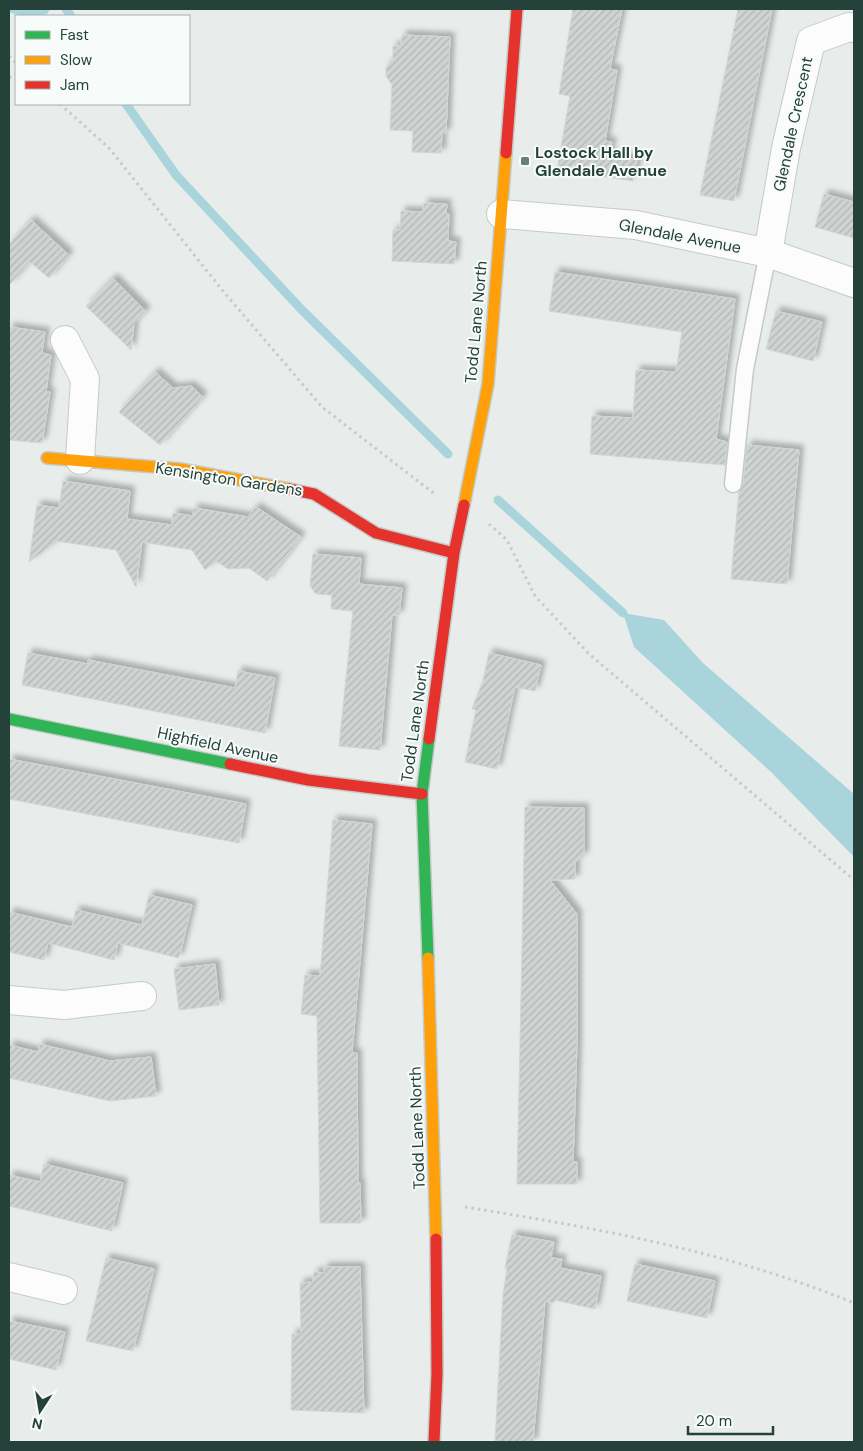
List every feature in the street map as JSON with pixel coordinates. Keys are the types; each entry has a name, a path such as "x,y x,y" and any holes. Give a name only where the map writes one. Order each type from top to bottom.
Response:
{"street":[{"name":"Todd Lane North","path":"434,1442 437,1374 436,1202 422,794 454,553 488,384 517,9"},
{"name":"Glendale Crescent","path":"768,253 786,148 811,41 849,27 854,28"},
{"name":"Glendale Avenue","path":"501,214 636,226 768,253 854,283"},
{"path":"65,340 85,379 80,460"},
{"name":"Kensington Gardens","path":"47,458 180,468 314,494 376,532 454,553"},
{"name":"Highfield Avenue","path":"9,719 308,780 422,794"},
{"path":"9,1000 64,1005 142,996"},
{"path":"9,1277 63,1290"}],"lane":[{"path":"733,484 746,368 768,253"}],"path":[{"path":"61,105 109,148 222,292 322,407 461,514 487,523 507,540 535,596 588,653 854,880"},
{"path":"436,1202 583,1226 659,1243 820,1289 854,1303"}],"water":[{"path":"9,9 50,9 47,14 37,15 18,15 9,12"},
{"path":"623,613 664,620 703,663 854,794 854,857 771,772 634,647"}],"building":[{"path":"573,9 622,9 610,69 617,70 605,141 612,142 609,154 637,160 633,181 557,170 570,96 559,94"},
{"path":"738,9 772,9 734,201 700,195"},
{"path":"402,35 450,37 446,133 442,132 441,153 412,152 413,131 390,130 392,85 386,76 386,67 393,60 393,46 401,46"},
{"path":"824,194 854,202 854,238 815,227"},
{"path":"424,203 447,204 446,214 449,214 448,241 456,242 454,264 392,261 393,230 400,230 401,211 423,212"},
{"path":"31,220 69,255 49,278 30,262 9,285 9,245"},
{"path":"555,272 735,299 716,439 727,442 725,465 590,454 592,416 633,418 636,370 676,372 682,332 549,311"},
{"path":"113,278 146,311 134,324 131,350 86,306"},
{"path":"776,311 822,322 813,361 766,349"},
{"path":"9,327 45,332 42,353 51,355 46,392 50,392 42,443 9,440"},
{"path":"155,372 173,388 191,386 203,397 160,445 119,412"},
{"path":"747,445 799,450 787,584 731,579 739,492 743,485"},
{"path":"63,481 130,491 127,519 172,525 173,513 193,516 194,508 248,517 256,507 301,537 267,581 249,568 228,569 216,561 205,570 192,550 142,542 136,587 116,550 57,541 29,562 37,505 59,508"},
{"path":"313,554 361,558 359,584 402,588 399,615 392,615 380,750 339,746 353,611 331,609 332,595 316,594 310,586"},
{"path":"28,653 88,664 88,660 235,688 238,671 275,678 265,733 22,685"},
{"path":"489,653 541,665 535,691 515,687 497,769 465,762 476,710 472,709 483,681"},
{"path":"9,759 246,804 239,843 9,799"},
{"path":"525,807 584,808 584,855 575,862 575,879 550,880 577,914 577,1045 573,1162 577,1162 577,1184 517,1184"},
{"path":"333,820 372,824 352,1053 357,1053 358,1183 360,1183 361,1223 320,1223 317,1016 301,1014 305,975 320,976"},
{"path":"149,895 192,905 179,958 118,943 114,960 48,943 44,960 9,952 9,912 72,927 76,910 142,925"},
{"path":"215,964 219,1005 179,1010 174,969"},
{"path":"40,1044 110,1061 151,1057 156,1096 110,1101 9,1078 9,1045 38,1052"},
{"path":"44,1164 123,1183 112,1231 9,1206 9,1175 40,1182"},
{"path":"512,1235 554,1242 551,1258 562,1259 560,1268 601,1276 595,1309 555,1300 554,1303 545,1301 533,1442 495,1442 503,1295 507,1269 505,1268"},
{"path":"106,1258 154,1269 133,1351 86,1341"},
{"path":"635,1264 715,1281 707,1318 627,1301"},
{"path":"324,1267 360,1267 364,1413 291,1410 292,1334 301,1334 300,1283 313,1282 314,1272 324,1273"},
{"path":"9,1321 65,1332 56,1370 9,1359"}],"waterway":[{"path":"66,9 70,15"},
{"path":"127,105 176,175 301,309 448,454"},
{"path":"498,500 623,613"}],"traffic: fast":[{"path":"9,719 230,764"},
{"path":"428,958 422,794 429,739"}],"traffic: slow":[{"path":"464,505 488,384 506,153"},
{"path":"47,458 180,469 289,489"},
{"path":"428,958 436,1239"}],"traffic: jam":[{"path":"506,153 517,9"},
{"path":"289,489 314,494 376,533 454,553"},
{"path":"429,739 454,553 464,505"},
{"path":"230,764 308,780 422,794"},
{"path":"434,1442 437,1374 436,1239"}],"place":[{"name":"Lostock Hall by Glendale Avenue","path":"525,161"}]}
